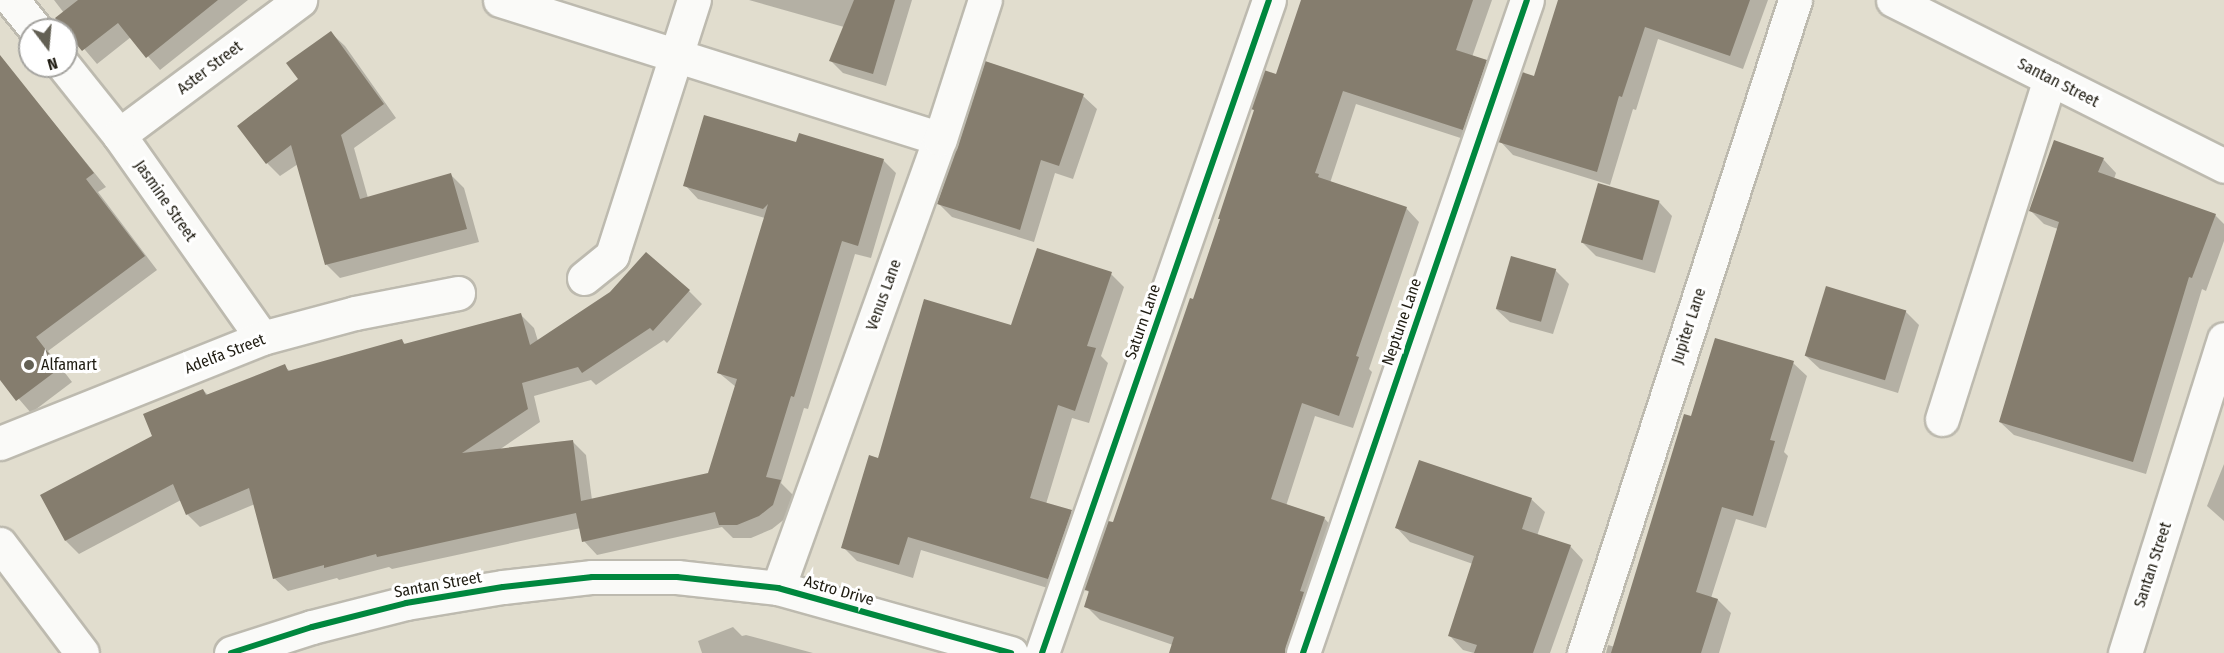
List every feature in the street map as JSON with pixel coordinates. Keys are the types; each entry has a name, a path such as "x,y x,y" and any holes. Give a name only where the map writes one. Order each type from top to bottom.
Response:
{"street":[{"path":"12,0 26,18"},
{"name":"Aster Street","path":"119,135 300,0"},
{"path":"500,0 940,139"},
{"path":"584,278 612,255 694,0"},
{"name":"Venus Lane","path":"778,588 940,139 986,0"},
{"name":"Saturn Lane","path":"1042,653 1269,0"},
{"name":"Neptune Lane","path":"1303,653 1527,0"},
{"name":"Jupiter Lane","path":"1584,653 1795,0"},
{"name":"Santan Street","path":"1893,0 2224,166"},
{"name":"Jasmine Street","path":"74,78 119,135 262,338"},
{"path":"1942,419 2050,79"},
{"name":"Adelfa Street","path":"0,443 262,338 355,313 458,293"},
{"name":"Santan Street","path":"2125,653 2224,339"},
{"path":"0,544 82,653"},
{"name":"Santan Street","path":"231,653 312,627 406,603 503,587 592,577 656,577"},
{"name":"Astro Drive","path":"656,577 677,577 778,588 1011,653"}],"building":[{"path":"78,0 218,0 146,58 118,23 82,51 78,46 78,18 55,18"},
{"path":"854,0 895,0 873,74 829,61"},
{"path":"1301,0 1473,0 1456,50 1487,60 1463,130 1343,91 1315,173 1319,174 1318,177 1407,207 1356,356 1359,357 1339,416 1302,403 1271,499 1325,517 1300,591 1304,592 1285,653 1169,653 1174,637 1084,607 1089,591 1084,590 1108,521 1113,522 1190,298 1193,299 1254,110 1251,109 1264,70 1276,74"},
{"path":"1558,0 1750,0 1730,56 1645,27 1622,97 1619,96 1597,172 1498,142 1522,72 1534,76"},
{"path":"331,31 384,104 341,135 360,199 451,173 467,229 325,265 291,145 266,164 237,126 298,79 286,63"},
{"path":"0,55 94,173 86,179 145,256 36,337 60,368 16,401 0,380"},
{"path":"985,61 1084,94 1059,166 1041,160 1020,230 937,204"},
{"path":"704,115 796,142 799,133 884,159 858,246 842,241 794,397 791,396 766,477 781,480 773,505 759,516 737,525 719,525 715,512 582,542 576,513 377,557 376,554 324,568 324,565 273,579 249,488 186,515 173,484 65,541 40,495 152,436 143,414 203,389 206,395 285,364 288,371 402,339 404,344 521,313 530,345 610,292 646,252 690,290 653,331 650,328 582,373 578,367 522,383 528,409 462,453 573,440 581,501 708,473 737,379 717,373 768,204 763,209 683,186"},
{"path":"2054,140 2104,158 2098,172 2216,214 2192,278 2189,277 2133,462 1999,422 2059,222 2029,211"},
{"path":"1598,183 1660,201 1642,260 1581,243"},
{"path":"1037,248 1112,272 1087,346 1096,348 1075,411 1058,405 1030,498 1072,510 1048,579 908,537 899,565 841,548 869,455 878,458 924,299 1011,325"},
{"path":"1511,256 1556,269 1541,322 1496,309"},
{"path":"1826,286 1906,311 1885,380 1805,356"},
{"path":"1715,338 1794,361 1770,440 1775,441 1753,516 1722,507 1696,592 1718,599 1701,653 1611,653 1684,414 1691,416"},
{"path":"1419,460 1532,498 1522,529 1571,545 1533,653 1474,653 1477,645 1448,636 1474,556 1395,528"}],"cycle path":[{"path":"1042,653 1269,0"},
{"path":"1303,653 1527,0"},
{"path":"231,653 312,627 406,603 503,587 592,577 677,577 778,588 1011,653"}],"place":[{"name":"Alfamart","path":"29,365"}]}
